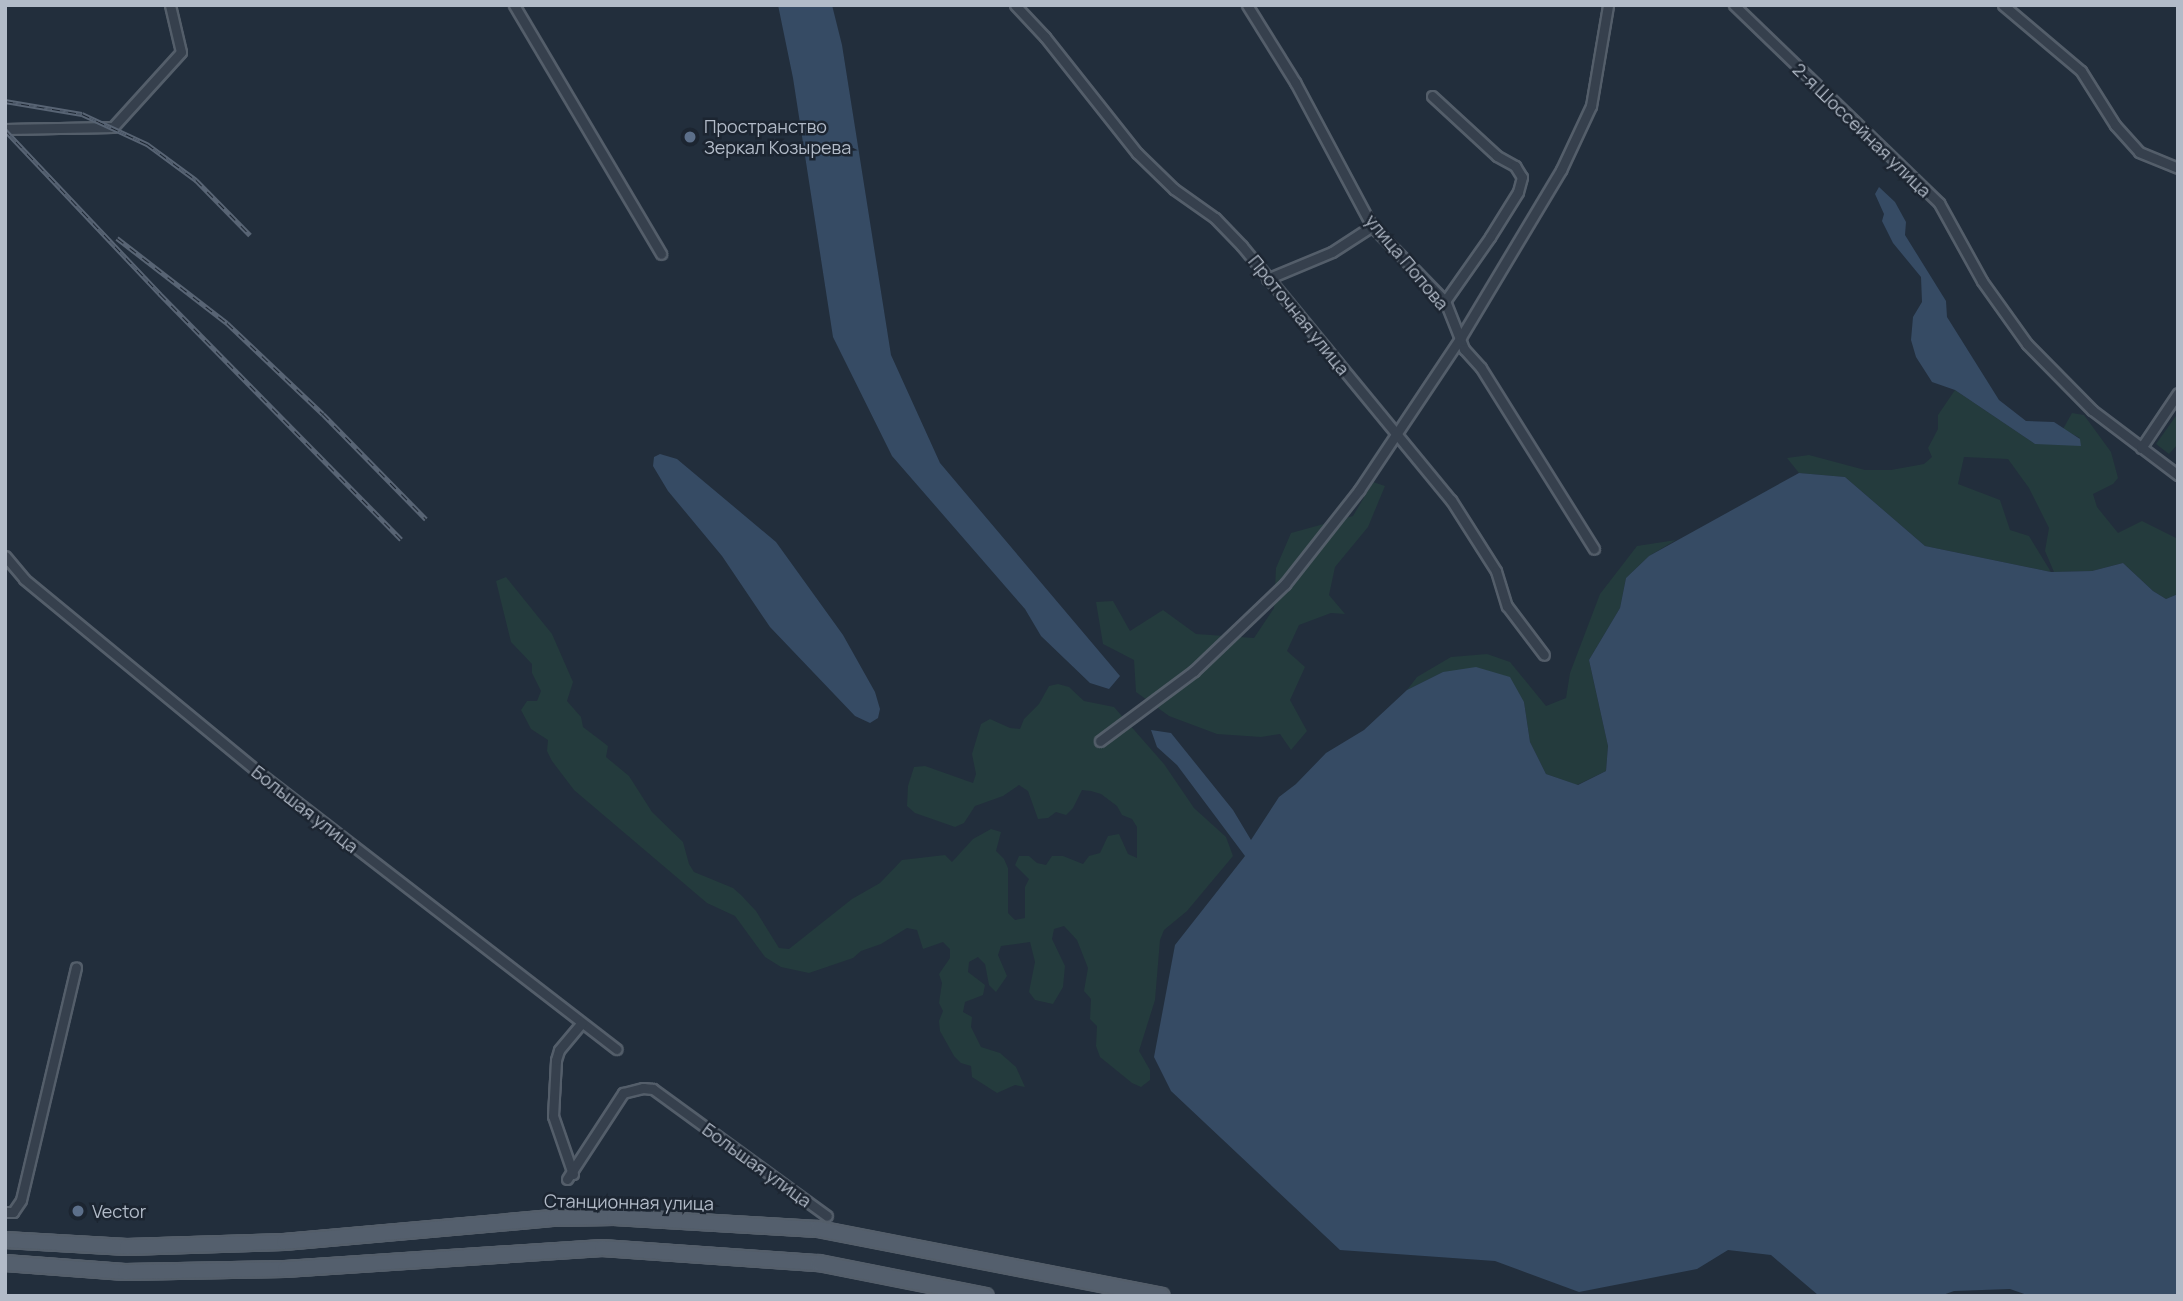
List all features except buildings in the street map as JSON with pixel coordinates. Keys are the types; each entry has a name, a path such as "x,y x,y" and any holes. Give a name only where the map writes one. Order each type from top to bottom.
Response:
{"main road":[{"name":"Станционная улица","path":"5,1240 127,1247 271,1242 555,1218 614,1217 818,1229 1162,1296"},
{"path":"5,1263 125,1272 285,1269 559,1248 602,1248 819,1263 986,1296"}],"street":[{"path":"5,129 113,127 181,52 170,5"},
{"path":"514,5 661,254"},
{"name":"Проточная улица","path":"1016,5 1138,153 1174,189 1215,218 1451,500 1496,570 1507,606 1545,655"},
{"name":"улица Попова","path":"1247,5 1295,82 1372,226 1445,301 1464,349 1481,368 1594,548"},
{"path":"1100,741 1194,671 1284,584 1359,490 1461,337 1532,223 1584,124 1594,91 1608,5"},
{"name":"2-я Шоссейная улица","path":"1734,5 1939,203 1982,281 2027,344 2092,410 2178,475"},
{"path":"2003,5 2081,71 2115,125 2139,152 2178,168"},
{"path":"1432,96 1497,156 1515,166 1522,177 1518,192 1445,301"},
{"path":"1268,279 1332,253 1372,226"},
{"path":"2141,448 2178,393"},
{"name":"Большая улица","path":"5,556 24,579 258,772 616,1049"},
{"path":"5,1212 13,1212 21,1200 76,967"},
{"name":"Большая улица","path":"582,1023 559,1050 555,1060 553,1116 570,1177 623,1093 653,1089 827,1216"}],"green space":[{"path":"1955,390 2035,444 2080,438 2063,429 2072,413 2084,415 2111,452 2118,478 2113,484 2093,494 2097,507 2118,533 2142,521 2178,539 2178,594 2166,599 2153,591 2123,563 2092,571 2054,572 2045,551 2049,528 2029,488 2008,459 1964,457 1958,484 2000,500 2010,530 2029,536 2051,572 1925,546 1845,477 1799,473 1787,458 1809,455 1865,470 1891,470 1924,464 1932,457 1928,448 1938,429 1938,415"},
{"path":"2178,413 2178,444 2169,454 2156,444"},
{"path":"1373,482 1385,486 1368,527 1335,567 1329,595 1345,614 1331,613 1299,625 1287,651 1305,667 1290,700 1307,731 1291,750 1280,734 1261,737 1217,734 1169,716 1136,692 1134,660 1103,644 1096,602 1113,601 1130,631 1163,610 1196,634 1254,638 1274,608 1276,568 1291,533 1353,516"},
{"path":"1676,540 1649,556 1626,578 1620,608 1589,660 1608,746 1606,771 1577,785 1546,774 1530,742 1524,702 1443,672 1407,690 1417,677 1451,657 1487,654 1510,662 1546,706 1566,698 1570,673 1600,594 1637,546"},
{"path":"506,577 552,634 573,682 567,701 581,717 583,727 608,746 606,757 629,776 652,812 683,842 694,872 733,888 741,895 756,911 779,948 789,949 852,899 880,883 902,860 945,855 952,862 973,839 991,829 1001,832 996,851 1008,868 1008,913 1015,920 1025,918 1025,887 1029,879 1015,865 1019,856 1029,856 1037,863 1046,865 1052,856 1063,856 1083,864 1089,856 1100,853 1108,836 1119,834 1128,854 1137,858 1137,827 1132,819 1122,815 1117,806 1101,794 1091,791 1082,790 1073,808 1066,815 1056,812 1048,818 1038,819 1028,791 1019,785 1003,796 975,806 964,823 955,827 915,813 907,806 908,786 914,767 925,766 973,783 976,774 972,754 981,724 990,719 1010,728 1020,729 1024,719 1039,704 1049,686 1058,684 1069,687 1084,701 1114,707 1164,764 1194,808 1226,837 1233,856 1187,911 1164,930 1160,940 1155,1000 1139,1051 1150,1070 1150,1080 1141,1087 1132,1083 1100,1057 1096,1046 1097,1026 1090,1019 1091,999 1084,991 1088,968 1077,940 1064,926 1054,929 1052,939 1065,966 1063,987 1053,1004 1035,1000 1029,992 1035,962 1030,942 1001,946 998,955 1007,976 996,992 989,985 985,964 978,957 969,962 968,972 985,985 983,995 965,1002 963,1012 972,1017 971,1027 981,1047 1000,1053 1016,1067 1025,1087 1015,1085 997,1093 972,1077 971,1066 961,1063 954,1056 940,1031 939,1021 943,1011 939,1003 942,983 939,974 950,958 950,949 943,942 923,949 917,930 907,928 881,944 861,951 853,958 809,973 781,967 765,957 735,916 707,903 574,790 552,761 547,751 548,740 531,729 521,710 527,701 537,701 541,691 532,673 532,664 511,642 496,581"}],"water":[{"path":"778,5 832,5 842,45 891,355 940,463 1120,676 1109,689 1090,683 1041,636 1025,609 892,456 833,337 793,78"},
{"path":"1879,187 1895,202 1906,222 1905,235 1946,301 1947,317 1999,400 2026,421 2054,422 2080,439 2081,446 2035,444 1955,390 1932,382 1916,357 1911,340 1913,317 1922,302 1921,277 1893,243 1882,221 1884,214 1875,194"},
{"path":"660,454 677,459 776,542 843,635 875,692 880,709 878,718 870,723 855,716 770,627 722,556 668,491 653,466 654,457"},
{"path":"1799,473 1845,477 1925,546 2051,572 2092,571 2123,563 2153,591 2166,599 2178,594 2178,1296 2030,1296 2010,1289 1954,1291 1940,1296 1827,1296 1818,1295 1771,1255 1728,1250 1697,1269 1579,1292 1495,1261 1340,1250 1171,1091 1154,1057 1175,945 1245,856 1177,765 1157,747 1151,730 1171,733 1233,810 1251,840 1279,797 1296,784 1326,753 1364,730 1407,690 1443,672 1476,667 1510,677 1524,702 1530,742 1546,774 1578,785 1606,771 1608,746 1589,660 1620,608 1626,578 1649,556"}],"railway":[{"path":"5,101 82,114 147,144 196,180 250,235"},
{"path":"5,130 160,294 401,539"},
{"path":"117,238 227,323 323,414 426,519"}],"place":[{"name":"Пространство Зеркал Козырева","path":"690,137"},
{"name":"Vector","path":"78,1211"}]}
